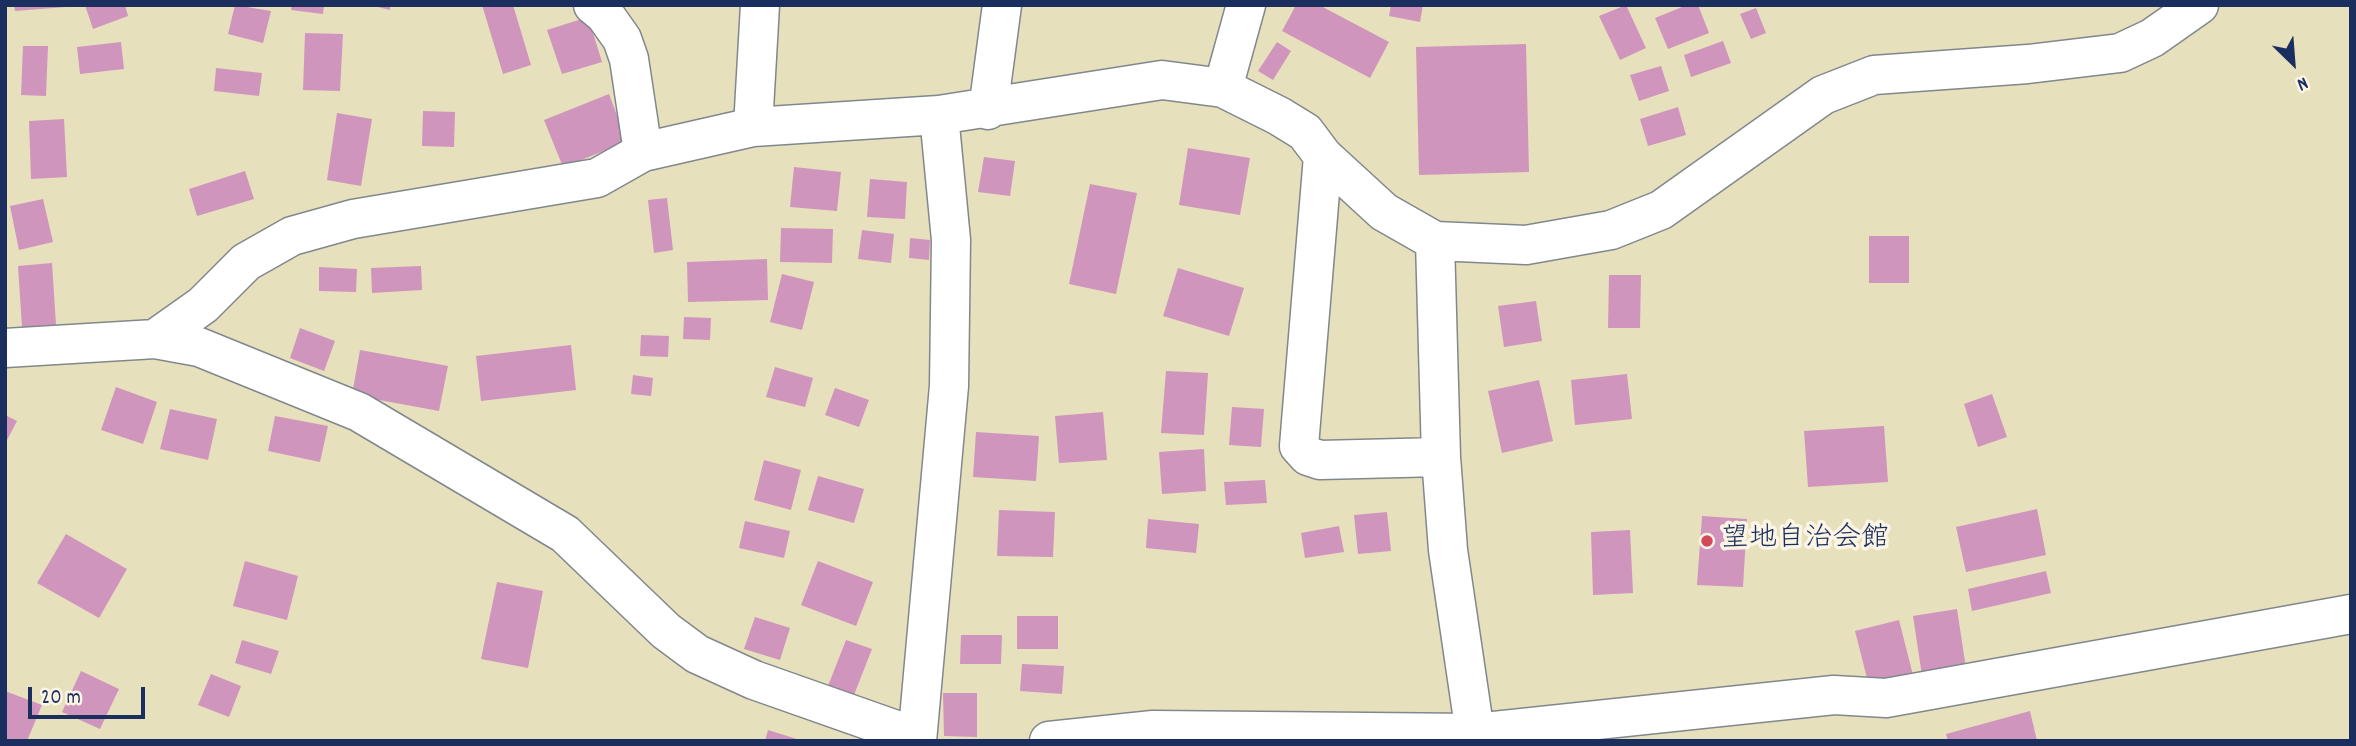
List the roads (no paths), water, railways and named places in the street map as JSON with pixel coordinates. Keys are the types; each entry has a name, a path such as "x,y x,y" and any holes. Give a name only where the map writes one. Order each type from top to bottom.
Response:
{"street":[{"path":"593,5 605,15 622,39 629,59 643,152"},
{"path":"753,127 760,5"},
{"path":"988,110 1002,5"},
{"path":"1223,88 1246,5"},
{"path":"155,339 203,305 246,262 292,236 353,219 597,178 643,152 753,127 939,116 1162,80 1223,88 1304,131 1323,156 1384,212 1435,240 1526,246 1611,230 1661,210 1823,95 1874,75 2028,64 2120,53 2152,38 2199,5"},
{"path":"5,348 155,339 199,347 359,412 565,534 666,631 696,654 754,680 916,739 949,386 951,240 939,116"},
{"path":"1323,156 1299,446 1308,456 1320,460 1441,457"},
{"path":"1435,240 1441,457 1448,550 1483,735"},
{"path":"1049,741 1153,730 1483,735 1834,695 1886,698 2351,614"}],"place":[{"name":"望地自治会館","path":"1707,541"}]}
